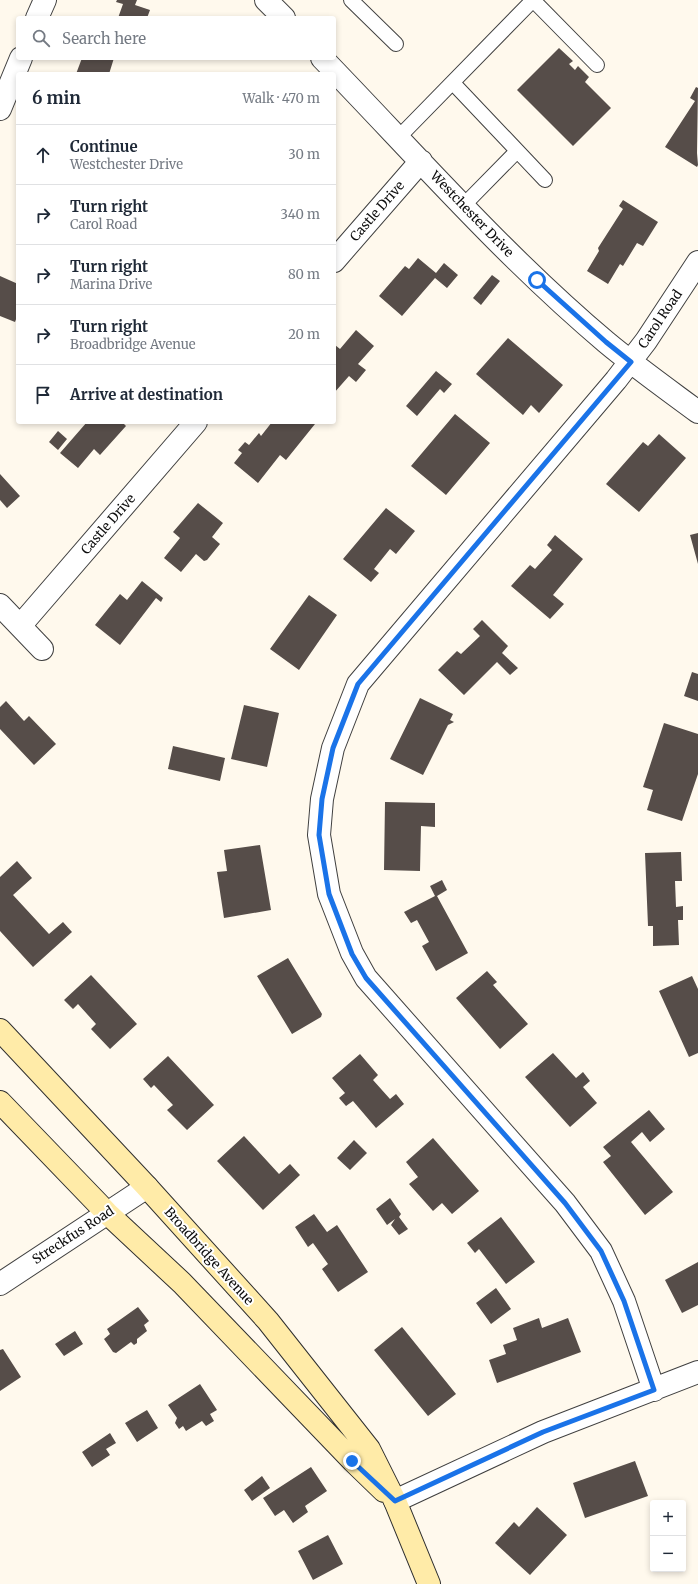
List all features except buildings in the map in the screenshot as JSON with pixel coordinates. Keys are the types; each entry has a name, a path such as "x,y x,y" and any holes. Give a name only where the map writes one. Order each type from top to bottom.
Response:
{"main road":[{"name":"Broadbridge Avenue","path":"0,1030 147,1187 268,1321 369,1449 395,1501 429,1584"},
{"name":"Broadbridge Avenue","path":"0,1102 107,1213 182,1283 352,1461 395,1501"}],"street":[{"path":"38,16 44,0"},
{"path":"266,0 282,16"},
{"path":"0,109 20,60"},
{"name":"Westchester Drive","path":"324,60 336,72"},
{"name":"Westchester Drive","path":"336,72 421,160 463,206 537,280 606,342 698,412"},
{"name":"Castle Drive","path":"336,259 421,160"},
{"name":"Carol Road","path":"654,1390 624,1301 601,1251 565,1203 366,978 352,954 329,894 319,835 322,799 333,748 358,684 631,362 698,262"},
{"name":"Castle Drive","path":"20,626 194,424"},
{"path":"0,605 42,649"},
{"name":"Streckfus Road","path":"0,1284 147,1187"},
{"path":"395,1501 543,1432 698,1372"}],"lane":[{"path":"351,0 396,44"},
{"path":"399,137 533,0 597,65"},
{"path":"453,83 545,180"},
{"path":"463,206 517,151"}],"route":[{"path":"352,1461 395,1501 543,1432 654,1390 624,1301 601,1251 565,1203 366,978 352,954 329,894 319,835 322,799 333,748 358,684 631,362 606,342 537,280"}]}
